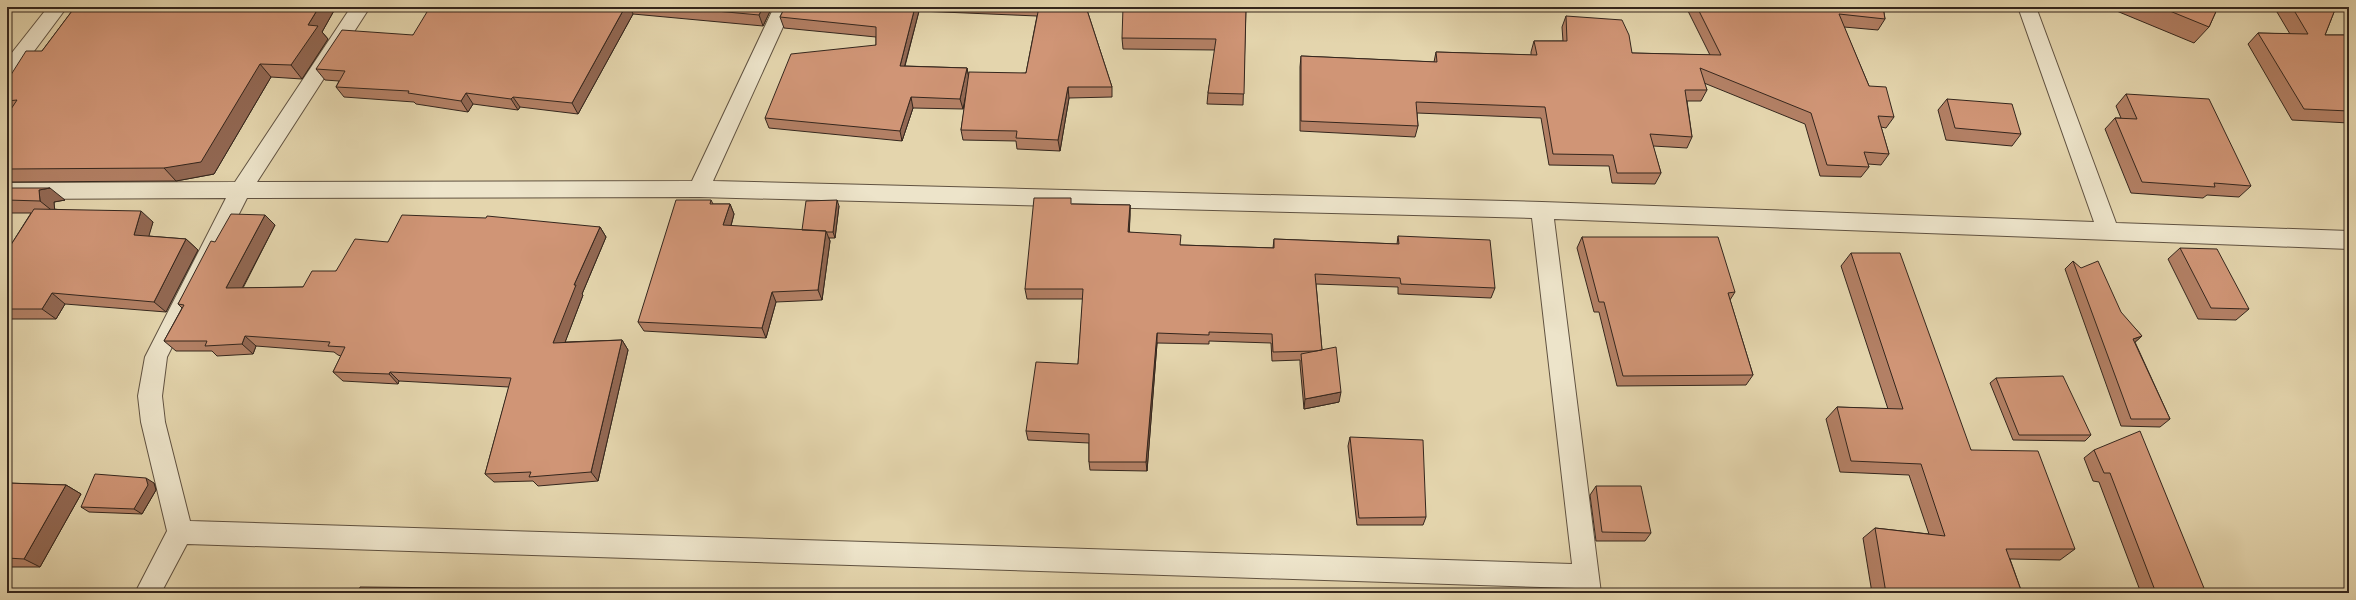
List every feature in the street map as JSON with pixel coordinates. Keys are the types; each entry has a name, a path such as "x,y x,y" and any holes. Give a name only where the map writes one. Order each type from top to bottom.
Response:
{"street":[{"path":"7,73 58,7"},
{"path":"148,593 180,532 153,422 150,396 156,357 242,190 361,7"},
{"path":"699,189 783,7"},
{"path":"2027,7 2108,231"},
{"path":"7,191 699,189 1542,210 2349,240"},
{"path":"180,532 1587,585 1542,210"}],"building":[{"path":"75,7 319,7 308,25 318,26 291,65 260,64 201,162 164,168 7,169 7,115 17,100 7,101 7,81 26,51 42,51"},
{"path":"430,7 479,9 480,7 625,7 572,103 513,97 511,99 466,93 461,101 408,93 409,91 336,87 345,71 316,69 342,30 413,35"},
{"path":"673,7 763,7 759,15"},
{"path":"785,7 915,7 900,66 967,68 960,99 911,97 900,131 765,118 791,54 876,45 876,27 780,17"},
{"path":"1039,7 1086,7 1112,87 1068,87 1058,140 1016,138 1017,131 961,130 969,72 1026,73"},
{"path":"1123,7 1246,7 1244,94 1208,93 1216,39 1122,38"},
{"path":"1697,7 1883,7 1885,19 1839,14 1869,86 1886,87 1894,117 1878,116 1889,154 1864,152 1869,167 1827,165 1811,113 1700,68 1707,90 1685,90 1692,137 1650,134 1661,173 1617,173 1613,155 1553,154 1545,107 1416,102 1418,126 1301,121 1301,56 1437,62 1436,52 1537,55 1534,41 1567,41 1566,16 1622,20 1629,35 1632,53 1721,55"},
{"path":"2160,7 2218,7 2209,27"},
{"path":"2292,7 2336,7 2325,35 2349,35 2349,111 2304,109 2258,33 2308,34"},
{"path":"2126,94 2209,99 2251,186 2214,183 2215,187 2142,182 2115,118 2137,119"},
{"path":"1947,99 2012,104 2021,134 1955,128"},
{"path":"7,188 50,188 39,190 40,201 7,200"},
{"path":"1034,198 1071,198 1071,204 1130,205 1128,232 1181,235 1180,245 1274,248 1274,239 1399,244 1398,236 1490,240 1495,288 1401,284 1400,278 1315,274 1322,350 1316,351 1273,352 1272,334 1209,332 1209,335 1157,333 1146,462 1089,462 1089,434 1026,431 1036,362 1078,364 1083,289 1025,289"},
{"path":"676,200 711,200 710,204 730,204 723,225 826,231 818,290 772,292 762,328 638,322"},
{"path":"837,200 833,232 802,230 806,201"},
{"path":"34,209 141,211 134,235 186,239 154,302 52,293 42,309 7,309 7,251"},
{"path":"231,214 265,215 226,288 303,287 312,271 336,271 355,239 388,242 402,215 486,218 487,216 600,227 574,285 576,285 553,343 622,340 591,472 529,477 531,472 485,474 511,378 390,372 389,374 333,372 345,347 328,346 330,342 245,336 242,344 205,346 207,341 164,341 184,305 178,304 211,241 215,242"},
{"path":"1582,237 1718,237 1735,292 1728,293 1753,375 1623,376 1604,302 1599,302"},
{"path":"2180,248 2217,249 2249,309 2211,308"},
{"path":"1851,253 1900,253 1971,450 2038,451 2075,549 2006,549 2022,593 1886,593 1875,528 1945,536 1921,464 1851,461 1837,407 1903,409"},
{"path":"2073,261 2081,268 2098,261 2121,312 2142,336 2133,339 2170,419 2131,419"},
{"path":"1336,347 1341,392 1305,399 1301,354"},
{"path":"2063,376 2091,435 2019,435 1996,378"},
{"path":"2140,431 2206,593 2156,593 2110,473 2104,473 2094,450"},
{"path":"1350,437 1423,440 1426,517 1359,518"},
{"path":"95,474 146,478 148,485 134,509 81,507"},
{"path":"7,483 66,485 24,559 7,558"},
{"path":"1596,486 1641,486 1651,533 1602,532"},
{"path":"360,587 667,590 666,593 358,593"},
{"path":"1826,591 1855,593 1826,593"}]}
